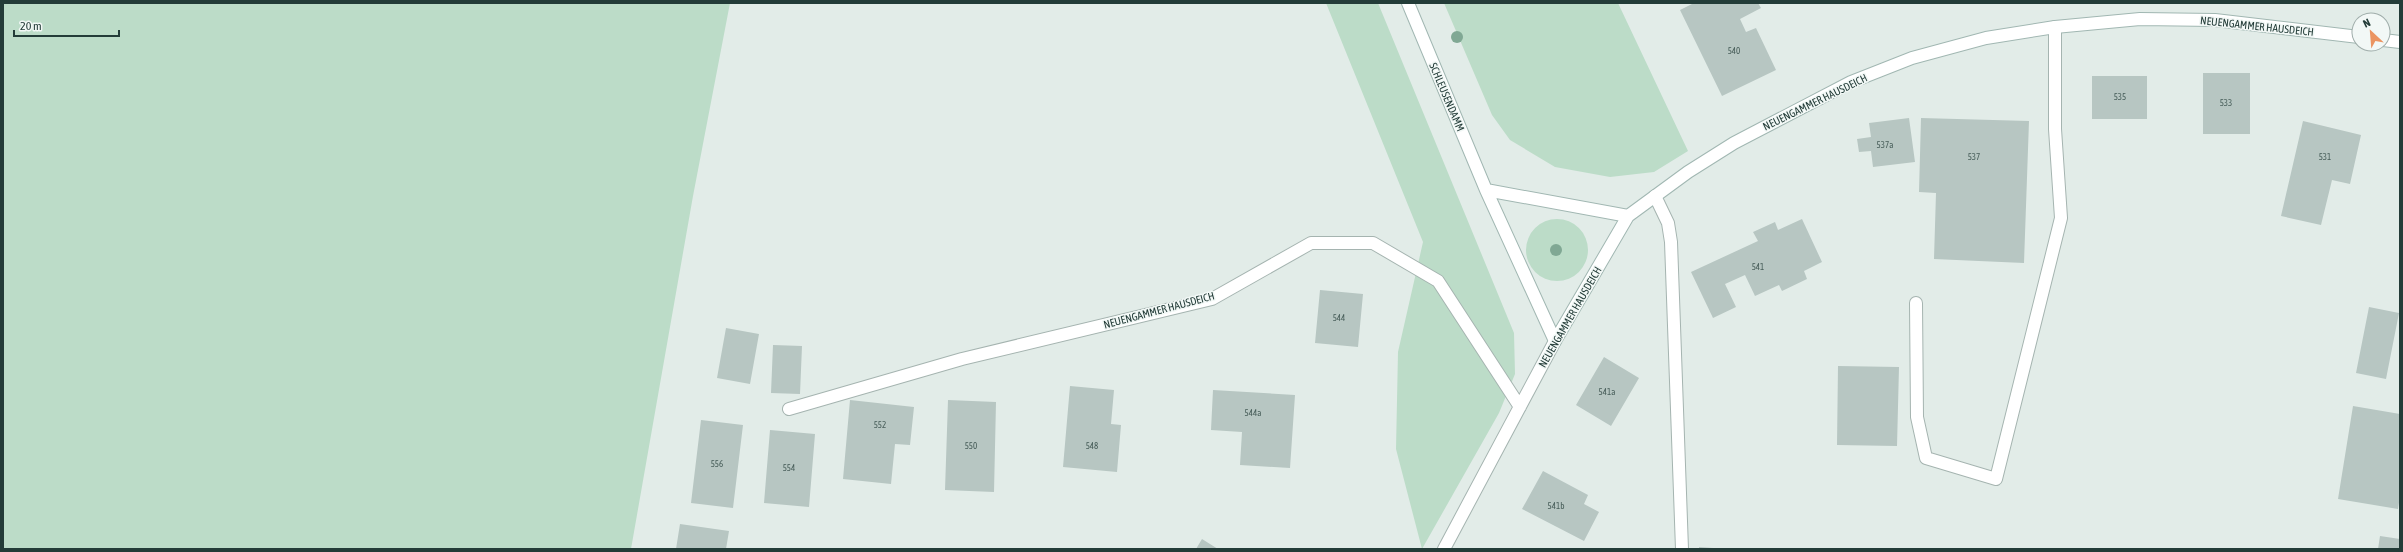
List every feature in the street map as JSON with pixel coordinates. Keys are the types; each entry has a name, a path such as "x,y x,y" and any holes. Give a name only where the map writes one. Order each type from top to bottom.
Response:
{"street":[{"name":"SCHLEUSENDAMM","path":"1408,3 1486,190 1555,341"},
{"name":"NEUENGAMMER HAUSDEICH","path":"1444,549 1555,341 1628,216 1734,143 1851,82 1912,58 1986,38 2055,27 2140,19 2215,20 2351,36"},
{"path":"1916,304 1917,417 1926,458 1996,480 2061,218 2055,129 2055,27"},
{"path":"1486,190 1628,216"},
{"path":"1655,196 1668,224 1671,242 1682,549"},
{"name":"NEUENGAMMER HAUSDEICH","path":"789,408 962,359 1212,299 1311,243 1373,243 1438,281 1520,407"}],"green space":[{"path":"3,3 730,3 693,196 631,549 3,549"},
{"path":"1326,3 1378,3 1514,333 1515,374 1499,413 1422,549 1396,449 1398,352 1423,242"},
{"path":"1444,3 1618,3 1688,151 1654,172 1610,177 1555,167 1510,140 1492,115"},
{"path":"1557,219 1569,222 1579,228 1585,238 1588,250 1585,262 1579,272 1569,278 1557,281 1545,278 1535,272 1529,262 1526,250 1529,238 1535,228 1545,222"}],"building":[{"path":"1694,3 1758,3 1761,8 1740,19 1746,32 1756,28 1776,70 1722,96 1680,10"},
{"path":"2203,73 2250,73 2250,134 2203,134"},
{"path":"2092,76 2147,76 2147,119 2092,119"},
{"path":"1909,118 1915,162 1873,167 1871,151 1859,152 1857,139 1871,137 1869,123"},
{"path":"1921,118 2029,121 2024,263 1934,259 1936,193 1919,192"},
{"path":"2303,121 2361,135 2350,184 2332,180 2321,225 2281,216"},
{"path":"1802,219 1822,262 1804,271 1807,279 1782,291 1779,285 1755,296 1745,275 1725,284 1736,307 1713,318 1691,272 1758,241 1753,232 1775,222 1778,230"},
{"path":"1320,290 1363,294 1358,347 1315,343"},
{"path":"2369,307 2399,313 2386,379 2356,373"},
{"path":"726,328 759,334 750,384 717,378"},
{"path":"773,345 802,346 800,394 771,393"},
{"path":"1604,357 1639,378 1611,426 1576,405"},
{"path":"1838,366 1899,367 1897,446 1837,445"},
{"path":"1070,386 1114,390 1111,424 1121,425 1117,472 1063,467"},
{"path":"1213,390 1295,395 1290,468 1240,465 1242,432 1211,430"},
{"path":"850,400 914,407 910,445 895,444 891,484 843,479"},
{"path":"948,400 996,402 994,492 945,490"},
{"path":"2353,406 2400,414 2400,496 2398,509 2338,499"},
{"path":"701,420 743,425 733,508 691,503"},
{"path":"770,430 815,434 809,507 764,503"},
{"path":"1543,471 1588,495 1584,504 1599,512 1584,541 1522,509"},
{"path":"680,524 729,531 726,549 676,549"},
{"path":"2380,536 2400,539 2400,549 2378,549"},
{"path":"1202,539 1218,549 1196,549"},
{"path":"1699,547 1713,548 1713,549 1699,549"}]}
